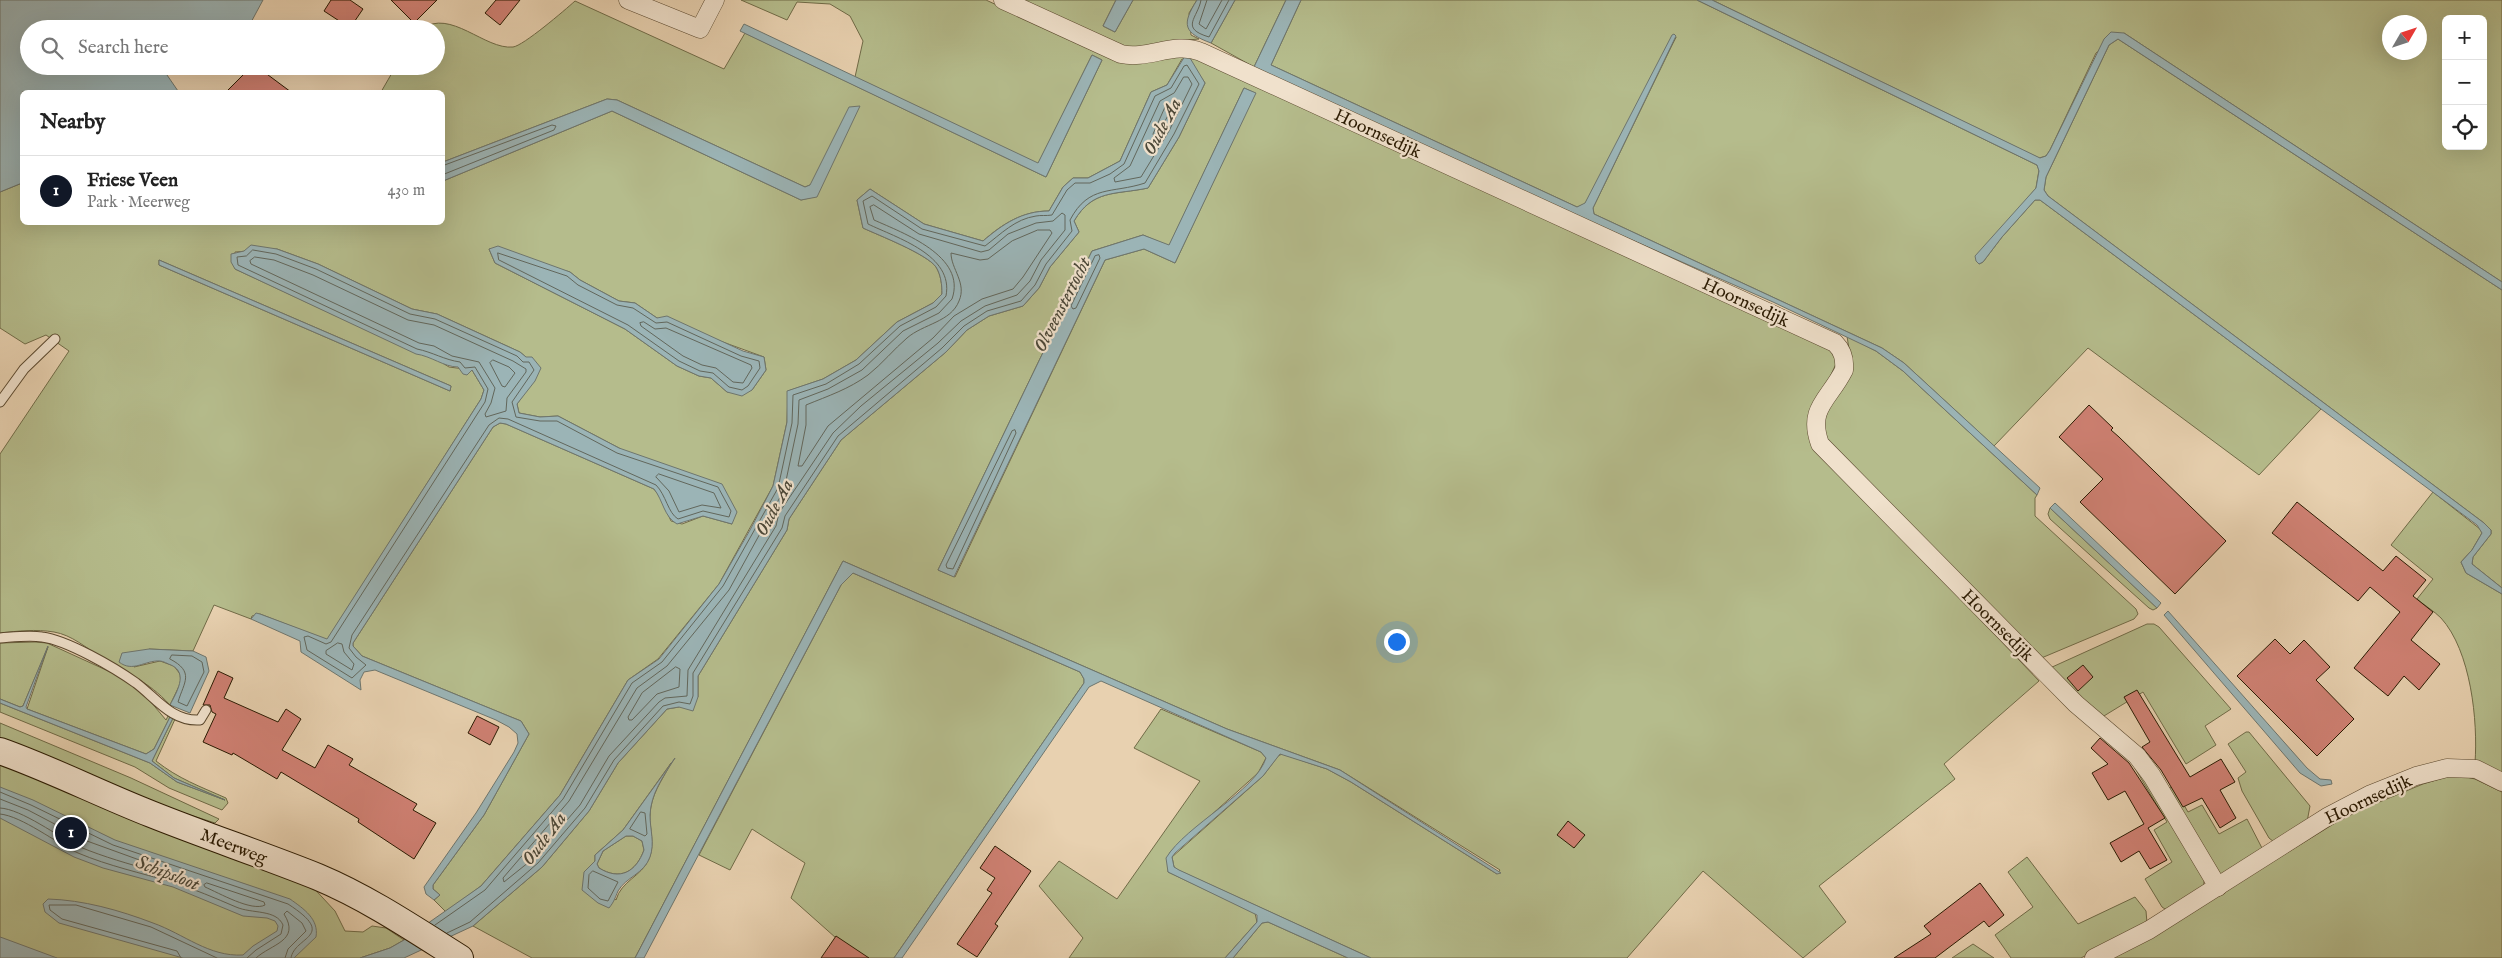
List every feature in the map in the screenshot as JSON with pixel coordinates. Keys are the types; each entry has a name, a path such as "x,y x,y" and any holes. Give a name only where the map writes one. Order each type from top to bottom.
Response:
{"main road":[{"name":"Meerweg","path":"0,751 40,765 100,794 152,815 319,878 394,917 460,958"}],"street":[{"path":"628,0 700,29 715,0"},
{"name":"Hoornsedijk","path":"1003,0 1121,54 1134,57 1147,56 1186,47 1201,52 1835,343 1842,350 1845,362 1844,370 1816,415 1814,428 1820,444 2076,704 2137,756 2152,776 2218,887"},
{"name":"Hoornsedijk","path":"2094,958 2149,930 2346,806 2416,776 2447,768 2462,767 2489,774 2502,782"}],"lane":[{"path":"0,402 24,369 55,339"},
{"path":"0,638 43,637 59,642 119,671 169,712 189,721 200,720 206,710"}],"green space":[{"path":"741,0 986,0 1117,61 1142,63 1184,53 1841,353 1811,418 1864,497 2039,681 1944,764 1955,779 1819,886 1846,922 1803,958 1703,871 1627,958 1371,958 1178,870 1174,867 1172,857 1263,776 1278,756 1282,754 1327,769 1351,782 1497,874 1500,870 1340,770 1227,729 843,561 635,958 532,958 473,926 542,867 589,811 618,763 667,709 679,707 698,697 698,676 787,530 789,519 841,440 946,352 967,330 989,316 1023,306 1039,288 1050,267 1079,232 1074,221 1089,203 1106,195 1148,188 1179,137 1205,83 1190,61 1182,59 1167,85 1151,92 1120,161 1088,178 1073,178 1063,187 1049,211 1030,213 1013,220 983,241 924,224 870,189 857,200 863,228 923,256 931,262 939,273 942,294 933,303 897,322 856,360 823,379 788,391 787,422 773,486 719,584 658,659 628,680 560,795 481,886 446,912 434,900 440,895 433,889 433,885 484,815 529,734 521,721 362,656 353,646 353,643 493,427 500,423 506,424 654,489 660,497 671,521 682,524 703,516 732,524 619,448 558,416 540,417 519,413 517,404 522,397 526,357 520,352 437,314 412,309 318,264 277,249 235,252 235,269 416,353 431,356 449,367 472,370 484,390 481,399 327,640 260,614 252,616 251,619 214,605 193,651 149,649 134,667 160,661 174,666 180,674 181,682 170,705 153,689 67,636 54,632 40,631 0,633 0,454 69,351 46,335 25,344 0,328 0,192 20,184 20,225 445,225 445,180 612,111 801,200 817,196 810,185 805,187 617,100 607,99 445,161 445,90 382,90 391,75 445,75 445,23 456,26 502,46 513,47 534,34 575,1 724,69 745,33 1046,177 1102,60 1092,55 1038,164 855,77 863,41 850,16 830,4 797,2 787,20","holes":["1244,88 1255,93 1175,263 1144,249 1105,260 955,577 938,570 1092,251 1143,235 1169,246","489,249 570,272 580,280 619,301 635,303 657,318 764,357 766,370 752,390 727,392 711,378 699,376 677,366 625,329 495,263","159,260 451,386 450,391 159,265","671,763 657,788 652,802 650,817 652,848 649,859 642,870 622,888 616,900 584,872 595,861 595,855 623,830"]},
{"path":"1010,0 1116,0 1103,26 1115,32 1133,0 1197,0 1189,13 1191,35 1199,39 1165,42 1129,50"},
{"path":"1235,0 1286,0 1254,67 1211,43"},
{"path":"1301,0 1697,0 2037,165 2039,170 2036,188 1976,261 1979,264 1983,262 2002,237 2035,200 2040,200 2321,409 2259,475 2088,348 1994,446 1904,363 1882,348 1594,214 1593,208 1676,37 1585,204 1577,207 1271,65"},
{"path":"1712,0 2502,0 2502,282 2124,33 2096,53 2046,156 2039,158"},
{"path":"2118,39 2502,290 2502,588 2472,564 2473,557 2491,534 2491,530 2484,523 2048,196 2044,190 2046,177 2109,45"},
{"path":"1847,336 1876,351 1903,371 2037,495 2035,498 2035,516 2136,609 2138,614 2134,619 2039,659 1836,452 1821,432 1824,412 1849,349"},
{"path":"2433,492 2480,529 2482,533 2472,550 2461,562 2466,573 2502,594 2502,773 2475,763 2475,727 2466,667 2451,632 2441,618 2417,599 2433,579 2391,545"},
{"path":"2050,508 2157,608 2153,610 2149,608 2050,519 2048,514"},
{"path":"853,573 1080,672 1084,679 1084,683 894,958 867,958 836,938 791,898 805,863 752,829 730,870 699,855 841,585"},
{"path":"2147,624 2154,624 2159,627 2231,709 2205,726 2216,745 2186,764 2143,692 2099,719 2050,668"},
{"path":"0,643 47,643 117,675 145,695 166,720 169,714 176,717 156,761 198,786 226,798 228,803 222,810 169,788 135,767 0,712 0,703 150,763 177,782 225,800 174,778 152,761 173,718 170,717 154,749 146,754 27,709 48,647 23,706 20,707 0,699"},
{"path":"1161,709 1261,752 1266,758 1258,773 1170,852 1168,872 1255,913 1257,922 1225,958 1069,958 1083,938 1039,886 1059,861 1117,899 1200,781 1134,748"},
{"path":"0,723 131,778 219,819 215,823 153,803 0,739"},
{"path":"2249,732 2310,806 2307,822 2274,842 2269,838 2242,791 2238,778 2246,772 2228,744"},
{"path":"0,761 309,883 335,911 345,931 363,932 372,926 386,928 404,940 390,948 360,958 0,958"},
{"path":"2137,763 2205,873 2203,891 2168,911 2162,907 2145,879 2172,862 2154,830 2167,822 2133,765"},
{"path":"2462,776 2475,779 2502,792 2502,958 2107,958 2193,911 2348,815 2423,784 2446,777"},
{"path":"2173,786 2188,812 2202,805 2219,834 2247,819 2263,850 2221,874 2216,871 2167,789"},
{"path":"626,836 633,836 642,841 644,850 637,864 632,869 620,874 607,872 599,868 597,864 603,851"},
{"path":"2027,857 2078,924 2135,897 2146,911 2147,923 2081,958 2011,958 1995,935 2033,907 2008,872"},
{"path":"1268,922 1348,958 1233,958 1262,923"},
{"path":"1973,944 1994,958 1952,958"}],"water":[{"path":"0,0 263,0 252,20 20,20 20,75 167,75 177,90 20,90 20,184 0,192"},
{"path":"1116,0 1133,0 1115,32 1103,26"},
{"path":"1197,0 1235,0 1211,43 1195,36 1188,27 1189,16"},
{"path":"1286,0 1301,0 1271,65 1577,207 1585,203 1674,34 1676,36 1593,208 1594,214 1882,348 1904,363 2040,488 2037,495 1903,371 1876,351 1773,302 1584,219 1254,67"},
{"path":"1697,0 1712,0 2040,158 2046,156 2050,150 2104,39 2111,32 2124,33 2502,282 2502,290 2118,39 2109,45 2046,177 2044,190 2048,196 2484,523 2491,530 2491,534 2473,557 2472,564 2502,588 2502,594 2466,573 2461,562 2472,550 2482,533 2477,525 2040,200 2035,200 2002,237 1983,262 1979,264 1975,256 2036,188 2039,171 2037,165"},
{"path":"744,24 1038,163 1092,55 1102,60 1046,177 740,31"},
{"name":"Oude Aa","path":"1185,56 1190,58 1205,83 1179,137 1148,188 1106,195 1089,203 1074,221 1079,232 1050,267 1039,288 1023,306 989,316 967,330 946,352 841,440 789,519 787,530 698,676 698,697 693,711 679,707 667,709 618,763 589,811 542,867 473,926 404,958 360,958 390,948 404,940 481,886 560,795 628,680 659,659 719,584 773,486 787,422 787,391 823,379 856,360 897,322 933,303 942,294 939,273 931,262 913,251 863,228 857,200 870,189 924,224 983,241 1013,220 1030,213 1049,211 1063,187 1073,178 1088,178 1120,161 1151,92 1167,85"},
{"path":"1244,88 1256,93 1175,263 1144,249 1105,260 954,577 938,570 1092,251 1143,235 1169,245"},
{"path":"607,99 617,100 805,187 810,185 849,107 860,106 817,197 801,200 612,111 445,180 445,161"},
{"path":"251,245 277,249 318,264 412,309 437,314 520,352 526,357 532,357 541,368 535,381 517,404 519,413 540,417 558,416 619,448 722,484 737,512 732,524 703,516 677,524 666,513 654,489 506,424 500,423 493,427 353,643 353,646 362,656 521,721 529,734 484,815 433,885 433,889 440,895 434,900 426,894 424,887 476,813 514,752 518,743 517,734 496,720 375,670 364,672 360,680 361,690 301,652 300,641 251,619 256,613 260,614 327,639 481,399 484,390 472,370 467,375 463,374 458,367 416,354 235,269 231,262 231,254 244,251"},
{"path":"498,246 570,272 580,280 619,301 635,303 657,318 667,316 743,351 764,357 766,370 752,390 742,396 727,392 711,378 699,376 677,366 625,329 495,263 489,249"},
{"path":"159,260 451,386 450,391 159,265"},
{"path":"2055,503 2161,603 2157,608 2050,508"},
{"path":"843,561 1227,729 1340,770 1501,873 1497,874 1351,782 1327,769 1280,754 1263,776 1175,853 1172,857 1174,867 1371,958 1348,958 1268,922 1262,923 1233,958 1225,958 1257,922 1257,915 1168,872 1166,858 1189,833 1249,783 1260,770 1266,758 1261,752 1101,681 1089,687 902,958 894,958 1084,683 1084,679 1080,672 853,573 841,585 644,958 635,958"},
{"path":"2168,611 2307,768 2320,779 2331,780 2332,784 2321,786 2300,773 2164,615"},
{"path":"48,646 26,707 27,709 146,754 154,749 170,717 173,718 152,761 174,778 225,800 177,782 150,763 0,703 0,699 20,707 23,706"},
{"path":"149,649 193,651 206,657 209,671 190,713 170,705 180,684 179,673 171,665 155,661 129,666 119,662 122,653"},
{"path":"675,758 658,785 653,799 650,815 652,842 650,857 644,868 621,886 609,908 598,903 582,890 584,872 595,861 595,855 623,830","holes":["626,836 633,836 642,841 644,850 641,858 632,869 620,874 614,874 599,868 597,864 603,851"]},
{"name":"Schipsloot","path":"0,787 33,800 115,840 290,899 313,920 316,937 294,958 183,958 59,923 45,912 43,904 48,899 74,901 114,910 140,918 208,949 231,955 243,955 253,946 277,931 278,926 275,921 267,918 243,916 173,887 103,868 74,857 0,818"},
{"path":"0,937 3,938 57,958 0,958"}],"building":[{"path":"331,0 350,0 363,9 355,20 338,20 324,11"},
{"path":"391,0 437,0 417,20 411,20"},
{"path":"496,0 520,0 500,25 485,13"},
{"path":"243,75 268,75 288,90 228,90"},
{"path":"2089,405 2113,428 2111,430 2226,541 2175,594 2080,502 2103,479 2059,437"},
{"path":"2297,502 2383,571 2396,556 2426,580 2413,596 2433,612 2411,640 2440,664 2419,690 2404,676 2388,696 2354,668 2400,612 2370,587 2358,601 2272,533"},
{"path":"2275,639 2290,654 2304,640 2330,667 2316,680 2354,719 2317,756 2237,676"},
{"path":"2083,665 2093,677 2078,691 2067,678"},
{"path":"218,671 233,678 224,698 278,722 286,709 301,719 282,750 315,768 328,745 353,759 349,765 417,804 413,810 436,823 414,859 358,822 359,819 281,772 277,779 233,753 232,755 203,742 216,714 212,712 210,705 203,705"},
{"path":"2137,690 2190,777 2221,759 2235,782 2220,790 2236,818 2220,828 2202,798 2183,807 2161,770 2142,747 2150,742 2124,697"},
{"path":"477,716 499,727 490,745 468,733"},
{"path":"2100,738 2129,763 2165,818 2148,828 2167,860 2150,869 2139,851 2121,862 2110,843 2144,824 2125,791 2108,800 2092,773 2108,764 2091,748"},
{"path":"1568,821 1585,835 1574,848 1557,835"},
{"path":"995,846 1031,871 995,924 998,926 977,957 957,944 992,893 987,890 995,878 980,868"},
{"path":"1980,883 2004,915 1989,927 1984,921 1935,958 1894,958 1931,934 1924,926"},
{"path":"836,936 869,958 821,958"}],"place":[{"name":"Friese Veen","path":"71,833"}],"water label":[{"name":"Olveenstertocht","path":"1061,304"}]}
